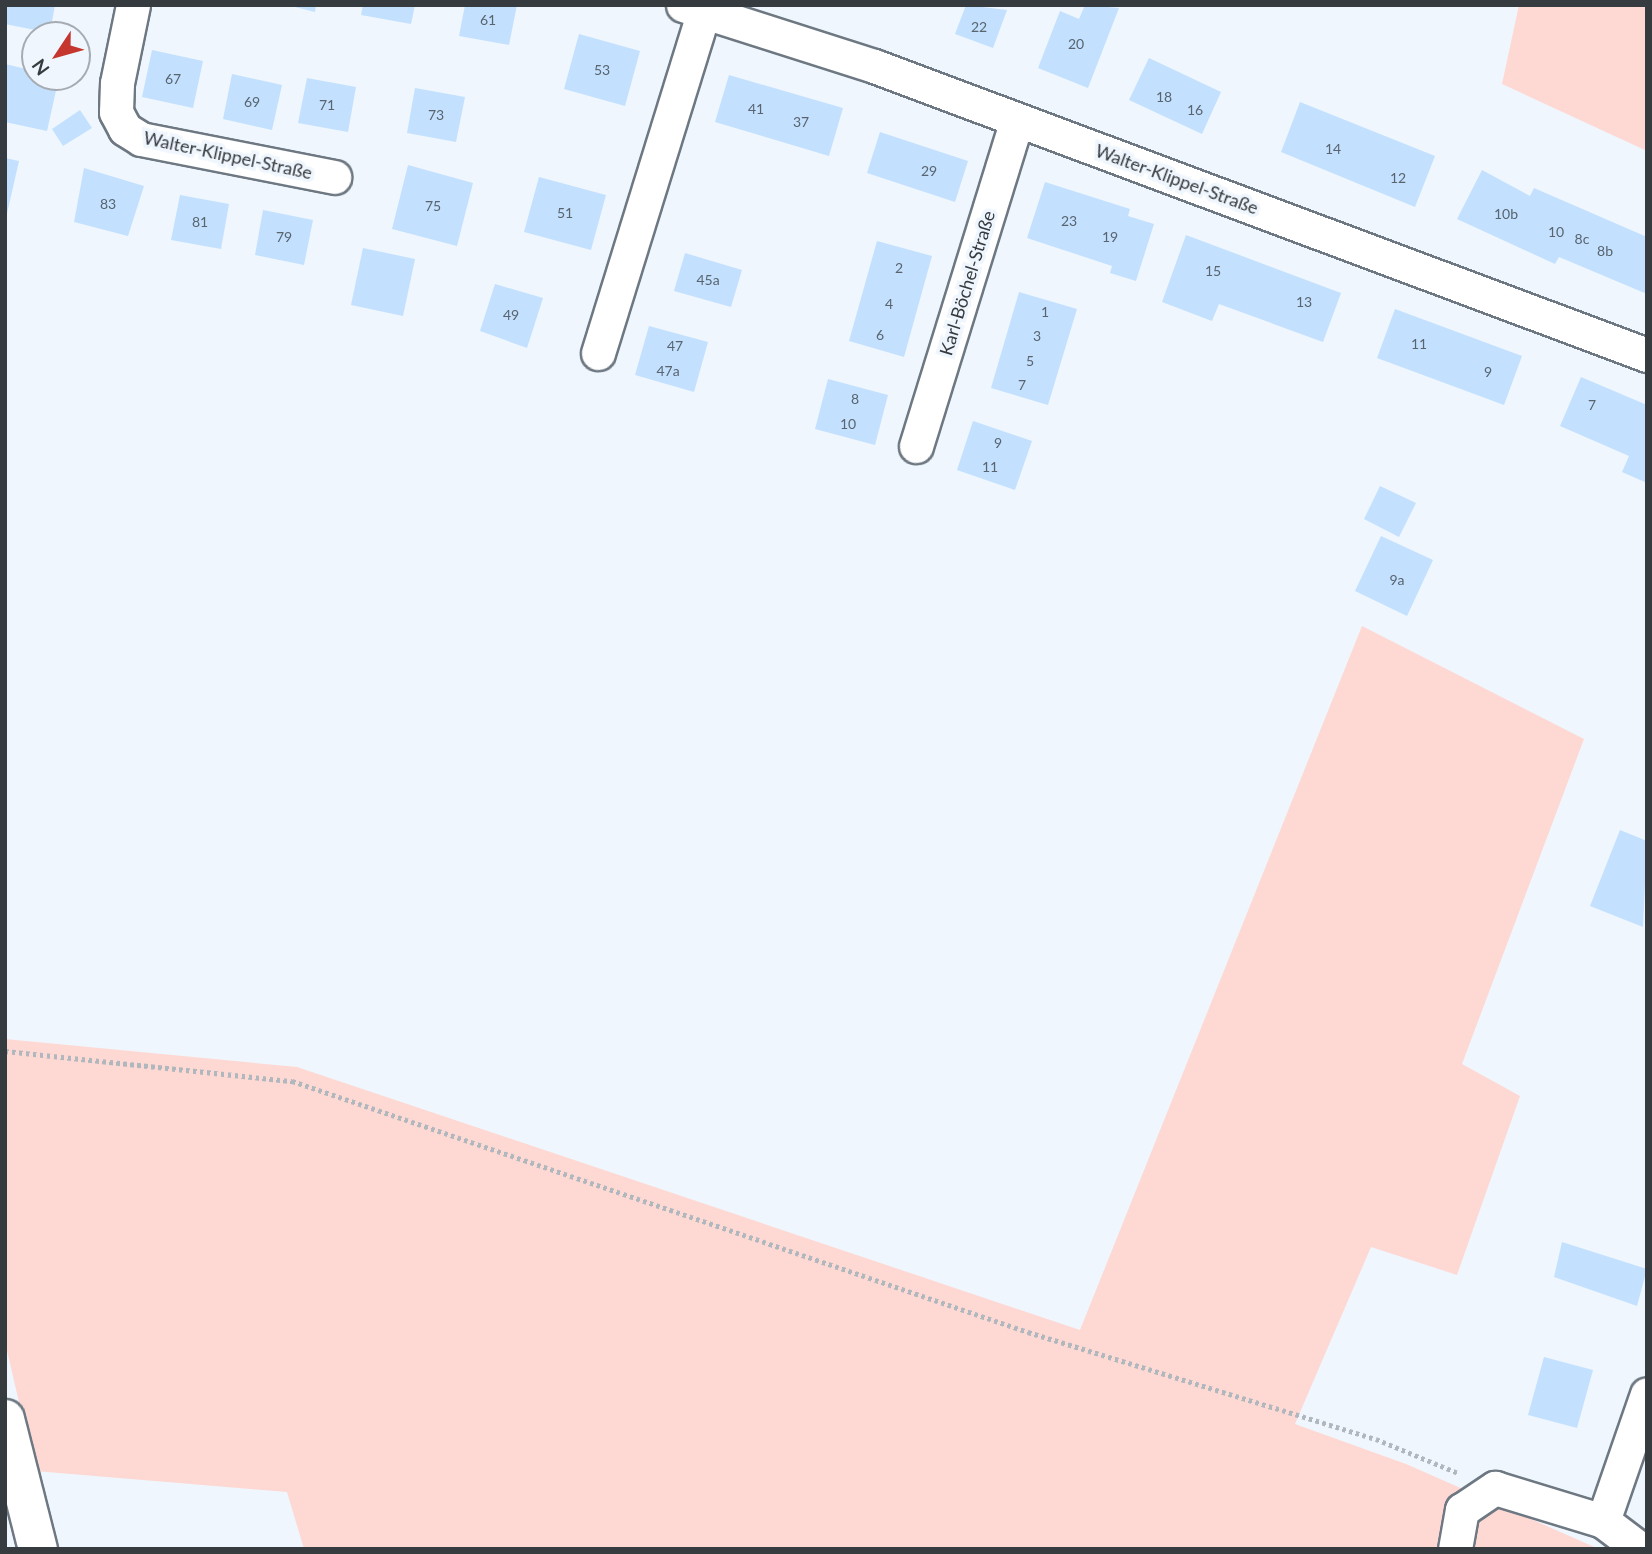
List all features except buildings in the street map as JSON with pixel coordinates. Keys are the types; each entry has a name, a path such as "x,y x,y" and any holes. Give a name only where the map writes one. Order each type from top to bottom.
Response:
{"main road":[{"path":"5,1419 38,1549"}],"street":[{"name":"Walter-Klippel-Straße","path":"134,5 117,83 116,112 125,129 142,139 334,177"},
{"name":"Walter-Klippel-Straße","path":"598,352 694,8 1017,120 1647,355"},
{"name":"Karl-Böchel-Straße","path":"916,446 1017,120"},
{"path":"1603,1521 1647,1394"},
{"path":"1455,1549 1462,1510 1494,1488 1603,1521 1640,1549"}],"path":[{"path":"5,1051 292,1081 1028,1332 1376,1439 1494,1488"}],"shaded area":[{"path":"1519,5 1647,5 1647,151 1502,84"},
{"path":"1362,626 1584,739 1462,1064 1520,1096 1457,1275 1371,1247 1295,1424 1406,1464 1599,1549 304,1549 287,1492 35,1471 5,1342 5,1039 297,1067 1080,1330"}]}
